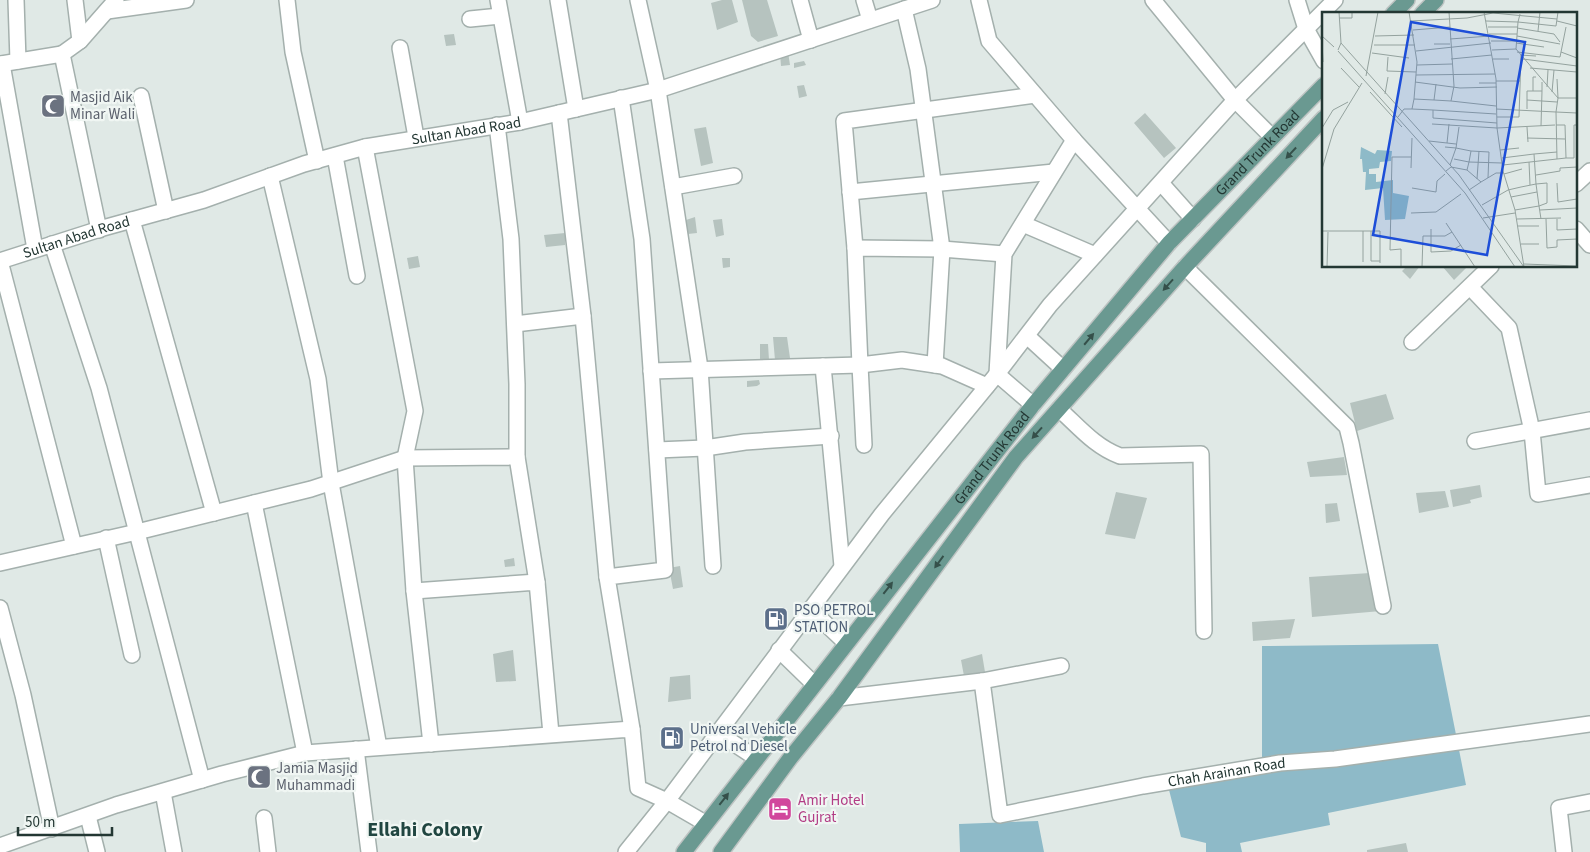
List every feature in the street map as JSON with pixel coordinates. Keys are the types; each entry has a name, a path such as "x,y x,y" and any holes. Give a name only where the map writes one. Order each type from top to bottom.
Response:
{"main road":[{"path":"1395,12 1407,0"},
{"path":"1424,12 1436,0"},
{"name":"Grand Trunk Road","path":"684,852 846,642 1064,367 1169,243 1322,86"},
{"name":"Grand Trunk Road","path":"721,852 791,757 840,698 1016,457 1185,267 1322,120"},
{"path":"1064,367 1084,381"}],"street":[{"path":"16,0 18,61"},
{"path":"75,0 80,41"},
{"path":"35,250 1,64 62,54 80,41 106,7 186,0"},
{"path":"287,0 293,52 317,161"},
{"path":"498,0 520,122"},
{"path":"558,0 576,109"},
{"path":"638,0 658,90 700,368 713,566"},
{"path":"800,0 811,40"},
{"path":"864,0 870,20"},
{"path":"980,0 989,41 1074,140 1169,243"},
{"path":"1153,0 1235,100 1272,137"},
{"path":"1297,0 1306,29 1322,57"},
{"path":"1324,12 1336,0"},
{"name":"Sultan Abad Road","path":"0,261 98,230 204,200 270,176 365,147 416,137 520,122 658,90 904,10 924,1"},
{"path":"904,10 918,69 942,249 936,365"},
{"path":"626,852 668,801 882,514 998,374 1050,305 1235,100 1322,14"},
{"path":"470,19 500,16"},
{"path":"400,48 416,137"},
{"path":"62,54 98,230"},
{"path":"864,445 855,248 844,121 1035,95"},
{"path":"141,96 166,210"},
{"path":"607,577 665,570 642,239 621,98"},
{"path":"559,113 583,316 607,577 632,729 638,788 668,801 705,823"},
{"path":"497,125 511,239 518,384 517,457 537,582 551,734"},
{"path":"998,374 1004,254 1074,140"},
{"path":"365,147 415,411 406,458 414,591 431,744"},
{"path":"335,156 357,276"},
{"path":"1578,182 1590,171"},
{"path":"850,192 1054,172"},
{"path":"270,176 318,379 330,483 380,747"},
{"path":"673,187 734,176"},
{"path":"1161,183 1193,219"},
{"path":"132,220 214,513"},
{"path":"1022,224 1095,255"},
{"path":"1578,231 1590,245"},
{"path":"52,244 99,388 202,780"},
{"path":"855,248 942,249 1004,254"},
{"path":"0,261 74,546"},
{"path":"1185,267 1335,413 1347,427 1352,443 1383,606"},
{"path":"1412,342 1490,268"},
{"path":"1470,287 1509,328 1532,431 1538,494 1590,485"},
{"path":"515,324 583,316"},
{"path":"1027,336 1064,367"},
{"path":"651,371 700,368 860,365 902,360 942,366 987,386"},
{"path":"823,366 842,566"},
{"path":"998,374 1033,405"},
{"path":"1059,409 1098,445 1108,452 1120,456 1201,454 1204,631"},
{"path":"1476,441 1590,420"},
{"path":"657,450 705,448 745,442 831,436"},
{"path":"0,562 137,532 311,489 406,458 517,457"},
{"path":"254,502 305,753"},
{"path":"106,538 132,655"},
{"path":"414,591 537,582"},
{"path":"0,608 23,695 52,828"},
{"path":"810,609 846,642"},
{"path":"779,650 814,684"},
{"path":"840,698 982,681 1061,666"},
{"name":"Chah Arainan Road","path":"982,681 1000,815 1143,786 1280,763 1335,759 1590,724"},
{"path":"0,846 116,805 305,753 632,729"},
{"path":"718,733 756,758"},
{"path":"356,749 369,852"},
{"path":"163,792 174,852"},
{"path":"1564,852 1559,808 1590,802"},
{"path":"88,816 96,852"},
{"path":"264,818 268,852"}],"water":[{"path":"1438,644 1466,785 1328,813 1330,825 1240,843 1242,852 1206,852 1206,843 1181,837 1167,782 1262,766 1262,646"},
{"path":"1038,821 1044,852 960,852 959,824"}],"building":[{"path":"732,0 738,22 717,30 711,3"},
{"path":"742,0 767,0 778,36 758,42 751,36"},
{"path":"454,34 456,45 446,46 444,35"},
{"path":"788,52 790,65 781,66 780,53"},
{"path":"804,61 806,65 794,68 794,63"},
{"path":"804,85 807,96 799,98 797,86"},
{"path":"1145,113 1176,148 1164,158 1134,123"},
{"path":"706,127 713,163 701,166 694,129"},
{"path":"695,217 697,233 688,234 686,220"},
{"path":"722,219 724,235 716,237 713,220"},
{"path":"565,233 565,245 546,247 544,235"},
{"path":"418,256 420,267 409,269 407,258"},
{"path":"722,258 730,258 730,267 723,268"},
{"path":"1405,268 1418,268 1410,279 1402,271"},
{"path":"1444,268 1466,268 1454,280"},
{"path":"773,337 787,337 790,358 775,360"},
{"path":"760,344 768,344 769,360 760,361"},
{"path":"759,380 760,384 757,386 747,387 747,381"},
{"path":"1386,394 1394,419 1357,431 1350,403"},
{"path":"1344,457 1347,475 1310,477 1307,462"},
{"path":"1480,485 1482,497 1470,500 1471,503 1453,507 1450,490"},
{"path":"1445,491 1449,507 1419,513 1416,493"},
{"path":"1116,492 1147,498 1135,539 1105,534"},
{"path":"1337,503 1340,521 1326,523 1325,504"},
{"path":"514,558 515,566 505,567 504,560"},
{"path":"680,566 683,587 673,589 669,568"},
{"path":"1370,573 1381,611 1312,617 1309,577"},
{"path":"1295,619 1290,638 1253,641 1252,622"},
{"path":"513,650 516,681 496,682 493,654"},
{"path":"982,654 985,672 964,676 961,660"},
{"path":"690,675 691,699 668,702 670,677"},
{"path":"1406,843 1408,852 1367,852 1367,850"}],"place":[{"name":"Masjid Aik Minar Wali","path":"53,106"},
{"name":"PSO PETROL STATION","path":"776,619"},
{"name":"Universal Vehicle Petrol nd Diesel","path":"672,738"},
{"name":"Jamia Masjid Muhammadi","path":"259,777"},
{"name":"Amir Hotel Gujrat","path":"780,809"}],"district":[{"name":"Ellahi Colony","path":"425,829"}]}
